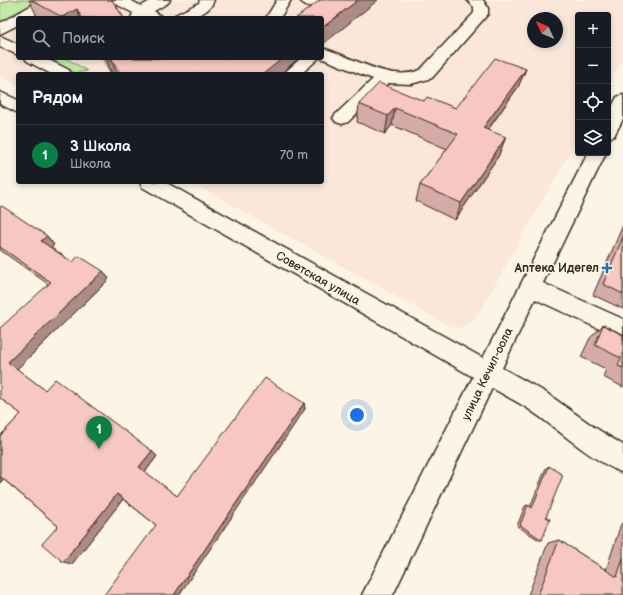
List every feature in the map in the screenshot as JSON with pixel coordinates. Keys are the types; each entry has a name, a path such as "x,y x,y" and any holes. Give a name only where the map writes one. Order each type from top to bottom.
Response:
{"street":[{"path":"23,16 51,0"},
{"path":"120,0 139,15 149,14 152,16"},
{"path":"139,15 163,0"},
{"path":"184,16 206,5 206,0"},
{"path":"274,16 284,0"},
{"path":"324,54 384,78 406,80 417,78 426,74 481,14 482,9 480,4 474,0"},
{"path":"0,29 16,20"},
{"path":"0,41 16,49"},
{"path":"37,60 59,72"},
{"path":"294,72 308,60"},
{"path":"342,118 384,78"},
{"path":"0,97 16,106"},
{"path":"611,126 623,101"},
{"name":"улица Кечил-оола","path":"377,595 596,156"},
{"name":"Советская улица","path":"153,184 419,336 536,400 585,436 623,460"},
{"path":"531,287 623,330"}],"shaded area":[{"path":"0,0 623,0 623,59 611,80 611,12 575,12 575,143 476,318 465,327 453,328 194,184 324,184 324,72 16,72 16,85 0,76"}],"green space":[{"path":"9,0 45,0 0,25 0,4"},
{"path":"52,60 69,60 87,71 73,72"}],"building":[{"path":"31,0 112,0 123,16 81,16 77,9 64,16 60,16"},
{"path":"320,0 358,0 324,26 324,16 299,16"},
{"path":"495,58 526,69 483,128 506,137 461,203 420,185 458,134 395,108 388,116 359,104 379,83 424,101 427,97 456,108"},
{"path":"112,60 280,60 266,72 120,72"},
{"path":"2,206 47,236 41,241 72,262 79,256 103,271 8,362 45,390 55,379 152,451 139,467 177,496 265,378 304,403 174,595 104,595 156,525 117,494 63,562 42,544 58,526 0,476 0,436 21,414 0,398 0,328 51,282 0,247 0,207"},
{"path":"623,237 623,294 603,284"},
{"path":"603,325 623,335 623,368 618,366 621,358 595,345"},
{"path":"549,466 563,475 546,517 550,519 542,540 520,525 528,505 532,508"},
{"path":"559,540 617,577 623,558 623,595 538,595"}],"place":[{"name":"Аптека Идегел","path":"607,268"},
{"name":"3 Школа","path":"99,449"}]}
